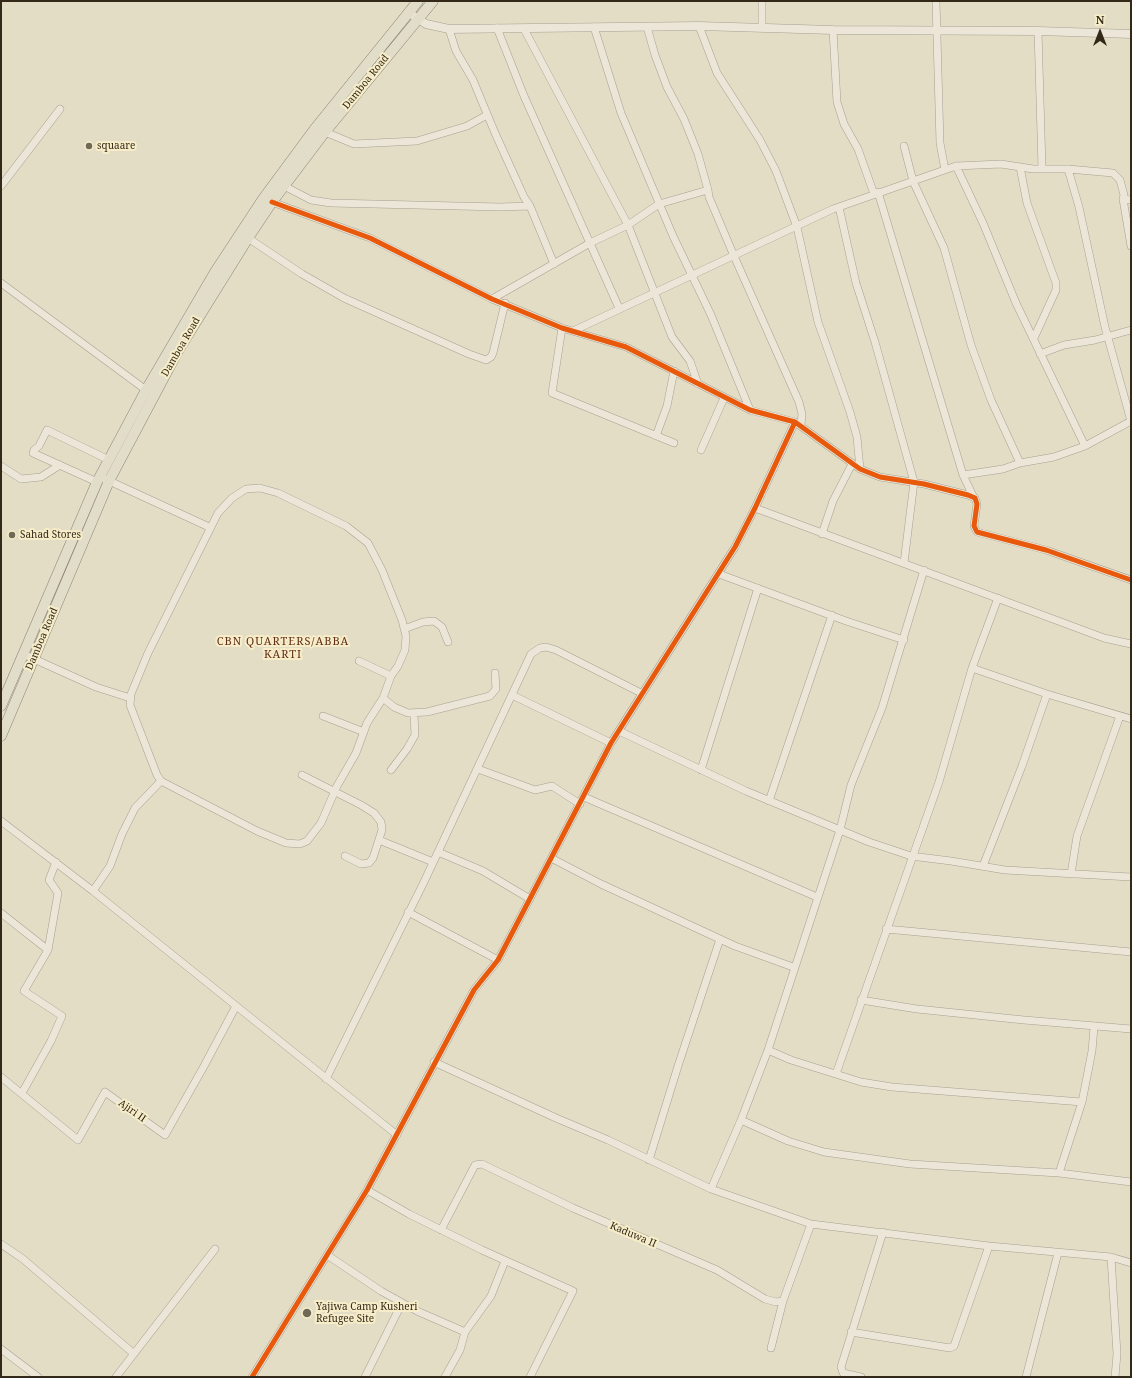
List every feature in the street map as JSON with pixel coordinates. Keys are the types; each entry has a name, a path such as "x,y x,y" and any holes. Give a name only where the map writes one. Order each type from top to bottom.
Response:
{"main road":[{"name":"Damboa Road","path":"1,736 34,659 109,460 146,390 215,272 263,199 314,130 418,1"},
{"name":"Damboa Road","path":"1,706 102,480 248,238 272,202 325,132 433,1"}],"street":[{"path":"762,1 762,28"},
{"path":"936,1 940,143 945,170"},
{"path":"408,12 426,24 449,29 699,26 833,30 1038,31 1131,34"},
{"path":"699,26 717,73 760,140 776,171 797,227 818,322 850,412 857,437 860,469"},
{"path":"594,27 621,113 659,204 693,276 750,410"},
{"path":"252,1377 367,1190 392,1142 429,1078 434,1062 448,1040 474,990 498,960 611,743 641,693 719,574 755,508 802,414 799,402 709,197 698,154 684,119 667,87 655,55 647,27"},
{"path":"497,28 524,96 619,308"},
{"path":"449,29 456,51 473,80 524,197 530,206 554,264"},
{"path":"524,29 628,225 672,337 690,361 698,384"},
{"path":"833,30 837,102 844,124 858,149 876,193 963,475 977,504 974,526 977,532 1046,550 1131,580"},
{"path":"1038,31 1042,168"},
{"path":"1,186 60,109"},
{"path":"325,132 354,144 417,141 467,126 487,115"},
{"path":"904,146 913,180 944,248 971,345 991,400 1020,463"},
{"path":"573,331 619,308 693,276 839,206 956,166 1002,164 1033,169 1042,168 1113,172 1120,180 1124,195 1123,199 1131,246"},
{"path":"956,166 983,223 1016,303 1034,338 1040,354 1056,382 1085,446"},
{"path":"1020,167 1027,203 1056,283 1056,290 1034,338"},
{"path":"963,475 1003,469 1020,463 1054,457 1085,446 1131,421 1107,336 1079,207 1068,169"},
{"path":"284,186 311,200 331,203 500,207 530,206"},
{"path":"492,299 590,243 628,225 659,204 708,190"},
{"path":"1123,199 1131,200"},
{"path":"272,202 370,238 492,299 505,303 562,328 626,348 750,410 798,424 860,469 880,477 914,482 975,498"},
{"path":"839,206 856,283 875,342 914,482 904,563"},
{"path":"248,238 302,274 344,298 469,354 486,360 491,357 493,353 505,303"},
{"path":"1,283 146,390"},
{"path":"562,328 552,393 674,443"},
{"path":"1040,354 1064,345 1131,330"},
{"path":"656,436 667,406 674,371"},
{"path":"701,450 724,398"},
{"path":"109,460 47,430 39,446 33,453 60,465 102,480 209,527"},
{"path":"822,534 834,501 852,464"},
{"path":"1,466 21,479 41,477 60,465"},
{"path":"260,488 278,493 346,526 365,539 375,553 404,628 404,650 398,666 391,676 383,698 367,723 356,753 335,792 321,823 307,841 300,844 286,843 257,831 161,781 157,775 133,712 130,698 148,653 187,576 209,527 218,513 232,498 246,489 260,488"},
{"path":"755,508 1104,638 1131,644"},
{"path":"711,1189 742,1120 768,1050 793,967 840,830 851,785 882,708 904,640 924,570"},
{"path":"719,574 904,640"},
{"path":"701,770 758,588"},
{"path":"836,1074 911,856 939,782 972,668 998,598"},
{"path":"769,800 832,615"},
{"path":"404,628 423,622 434,621 442,627 448,642"},
{"path":"326,1079 438,852 531,654 540,648 546,647 556,650 641,693"},
{"path":"23,654 96,688 130,698"},
{"path":"359,661 391,676"},
{"path":"972,668 1047,694 1131,719"},
{"path":"383,698 394,707 414,714 490,696 496,690 495,673"},
{"path":"982,866 1022,766 1047,694"},
{"path":"512,695 611,743"},
{"path":"391,770 407,750 415,735 414,714"},
{"path":"323,716 364,732"},
{"path":"1071,874 1077,836 1120,716"},
{"path":"618,732 769,800 840,830 911,856 1005,870 1131,877"},
{"path":"478,769 535,790 552,786 580,804"},
{"path":"302,775 374,813 381,822 382,830 373,858 369,863 361,864 344,856"},
{"path":"93,891 110,866 122,834 135,808 161,781"},
{"path":"584,797 817,897"},
{"path":"1,821 93,891 397,1135"},
{"path":"379,840 433,862"},
{"path":"438,852 483,871 530,899"},
{"path":"551,858 601,884 720,939 793,967"},
{"path":"22,1093 51,1041 62,1016 24,992 48,950 58,893 49,880 56,862"},
{"path":"408,912 498,960"},
{"path":"1,913 48,950"},
{"path":"886,929 1131,952"},
{"path":"649,1160 720,939"},
{"path":"861,1000 917,1009 1094,1027 1131,1029"},
{"name":"Ajiri II","path":"1,1077 78,1140 105,1092 165,1135 236,1006"},
{"path":"1059,1173 1082,1102 1092,1051 1094,1027"},
{"path":"768,1050 791,1060 861,1082 892,1087 1082,1102"},
{"path":"434,1062 608,1140 711,1189 811,1224 989,1246 1111,1257 1131,1263"},
{"path":"742,1120 788,1141 824,1152 910,1164 1059,1173 1131,1182"},
{"name":"Kaduwa II","path":"441,1230 475,1165 482,1164 573,1208 716,1270 764,1299 776,1302 783,1301"},
{"path":"367,1190 441,1230 505,1261 573,1291 530,1377"},
{"path":"771,1348 783,1301 811,1224"},
{"path":"861,1377 846,1374 841,1370 851,1332 883,1232"},
{"path":"1,1244 23,1259 133,1353"},
{"path":"851,1332 950,1348 954,1346 989,1246"},
{"path":"116,1377 133,1353 215,1249"},
{"path":"1026,1377 1058,1253"},
{"path":"327,1255 381,1291 402,1303 465,1332"},
{"path":"1111,1257 1117,1354 1115,1377"},
{"path":"445,1377 460,1350 465,1332 490,1296 505,1261"},
{"path":"365,1377 402,1303"},
{"path":"1,1349 38,1377"}],"cycle path":[{"path":"272,202 370,238 492,299 562,328 626,347 750,410 795,422 860,469 880,477 924,484 975,498 977,504 974,526 977,532 1046,550 1131,580"},
{"path":"252,1377 367,1190 474,990 498,960 611,743 735,547 795,422"}],"place":[{"name":"squaare","path":"89,146"},
{"name":"Sahad Stores","path":"12,535"},
{"name":"Yajiwa Camp Kusheri Refugee Site","path":"307,1313"}],"district":[{"name":"CBN QUARTERS/ABBA KARTI","path":"283,648"}]}
